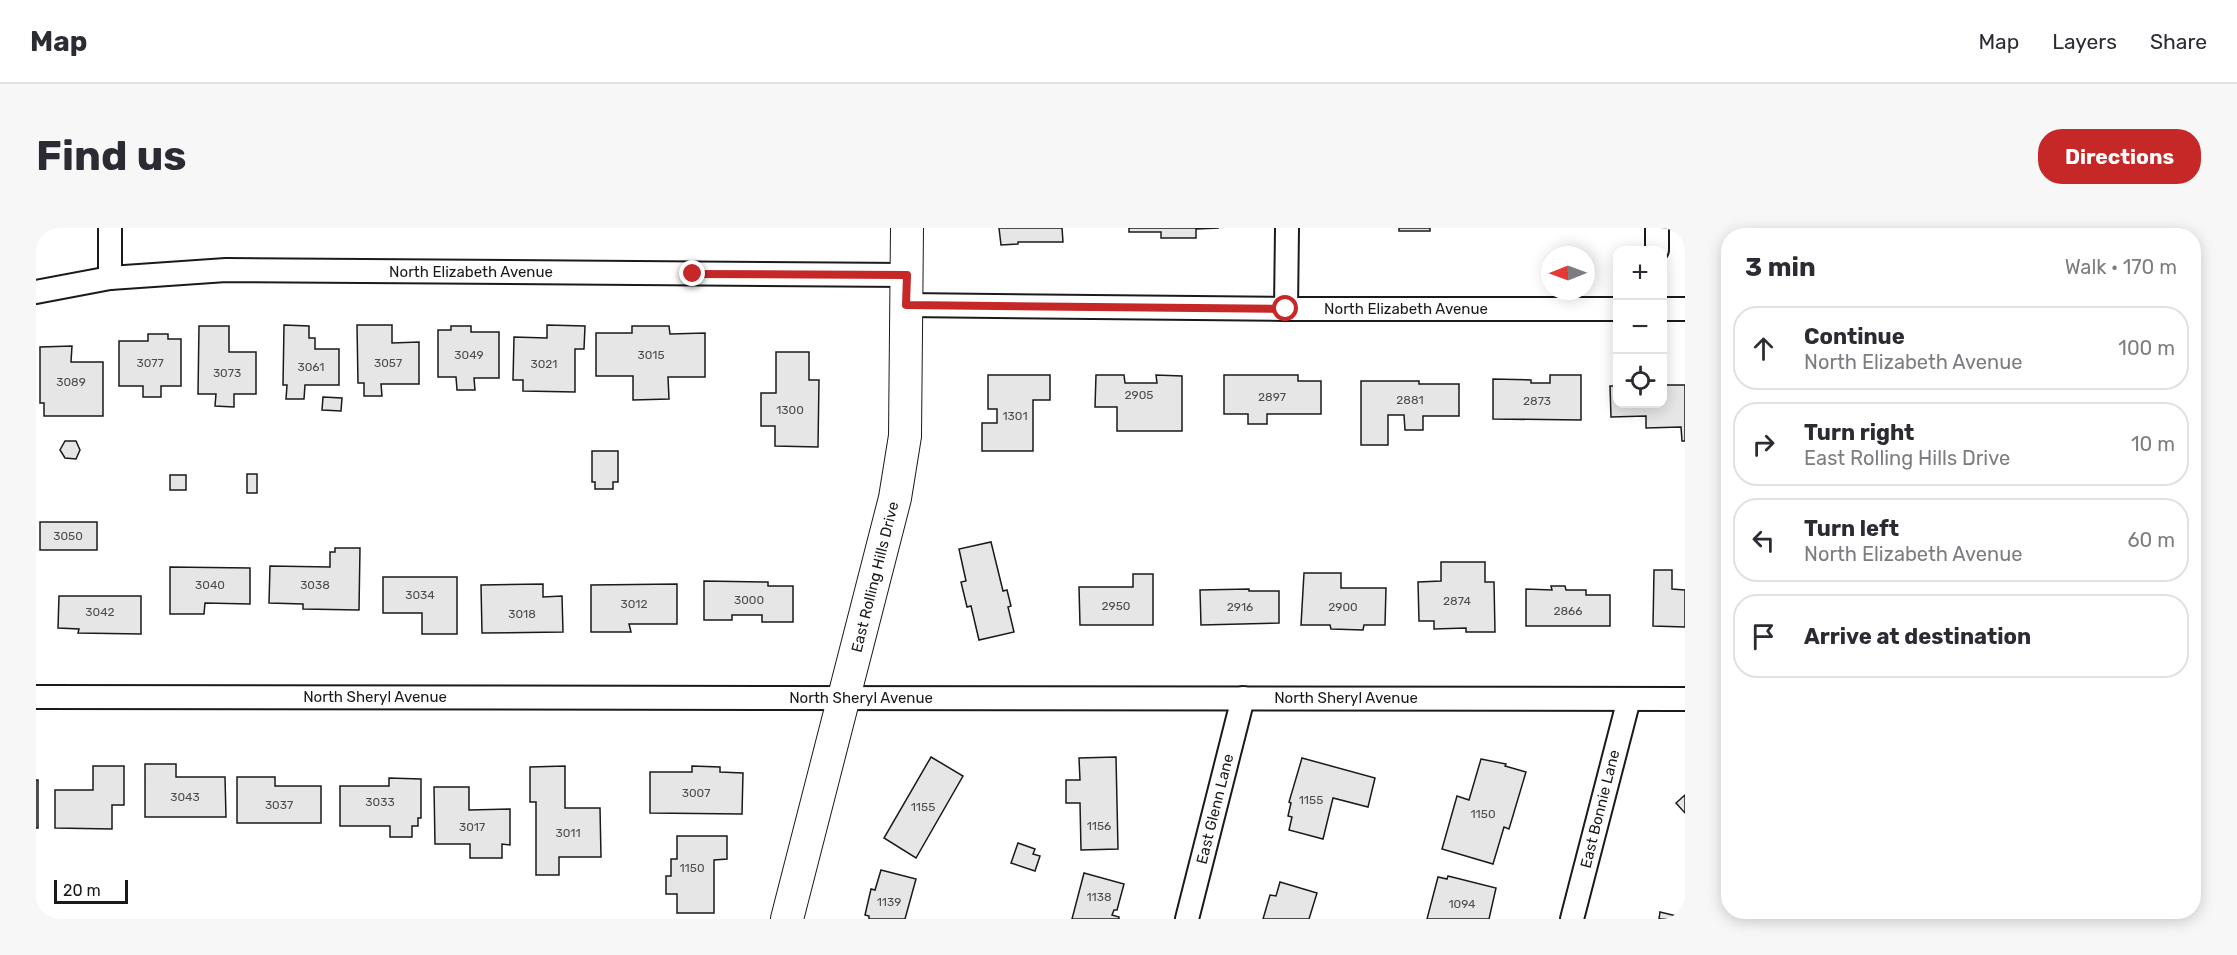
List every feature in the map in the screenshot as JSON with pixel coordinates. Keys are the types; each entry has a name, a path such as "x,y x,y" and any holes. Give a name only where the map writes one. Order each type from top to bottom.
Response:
{"street":[{"path":"110,228 110,278"},
{"name":"East Rolling Hills Drive","path":"787,919 895,498 905,436 907,228"},
{"path":"1286,309 1287,228"},
{"path":"1657,228 1657,246"},
{"name":"North Elizabeth Avenue","path":"36,292 110,278 226,270 907,290 1286,309 1613,309"},
{"path":"1667,309 1685,309"},
{"name":"North Sheryl Avenue","path":"36,697 1685,699"},
{"name":"East Glenn Lane","path":"1186,919 1244,698"},
{"name":"East Bonnie Lane","path":"1572,919 1629,699"}],"building":[{"path":"999,228 1062,228 1063,242 1018,242 1018,244 1001,245"},
{"path":"1129,228 1219,228 1196,229 1196,238 1161,238 1161,232 1129,232"},
{"path":"1399,228 1430,228 1430,231 1399,231"},
{"path":"284,325 309,326 309,338 315,338 315,349 339,349 339,385 305,385 304,399 286,399 287,385 283,385"},
{"path":"357,325 392,325 392,343 419,342 419,384 381,384 382,396 364,396 364,383 358,383"},
{"path":"547,325 585,326 584,349 575,349 575,392 523,391 523,380 513,380 514,337 547,338"},
{"path":"199,326 229,326 229,352 256,352 256,394 234,394 234,407 215,406 216,394 198,394"},
{"path":"451,326 471,326 471,332 499,332 499,378 474,378 475,390 457,390 456,377 438,377 438,330 451,330"},
{"path":"632,326 669,326 670,334 705,333 705,377 668,377 669,399 633,400 633,376 596,376 596,333 632,333"},
{"path":"148,334 168,334 168,339 181,339 181,386 161,386 161,397 143,397 143,386 119,386 119,341 148,341"},
{"path":"72,346 71,362 103,362 103,416 44,416 44,403 40,403 40,347"},
{"path":"776,352 809,352 809,380 819,380 818,447 775,446 775,426 761,426 761,393 776,393"},
{"path":"988,375 1050,375 1050,400 1033,400 1033,451 982,451 982,423 997,423 997,409 988,409"},
{"path":"1096,375 1124,375 1125,383 1157,383 1156,375 1182,376 1182,431 1117,431 1117,407 1095,407"},
{"path":"1224,375 1298,375 1298,381 1321,381 1321,414 1267,414 1267,424 1248,424 1248,414 1224,414"},
{"path":"1550,375 1581,375 1581,420 1493,419 1493,379 1550,383"},
{"path":"1361,381 1459,384 1459,416 1423,416 1423,430 1405,430 1404,415 1388,415 1388,445 1361,445"},
{"path":"1667,385 1685,385 1685,441 1682,441 1681,427 1646,428 1646,416 1611,417 1610,386 1613,386 1613,408 1667,408"},
{"path":"323,397 342,398 341,411 322,410"},
{"path":"65,441 76,441 80,450 76,459 65,458 60,450"},
{"path":"592,451 618,451 618,482 613,482 613,489 595,489 595,482 592,482"},
{"path":"247,474 257,474 257,493 247,493"},
{"path":"170,475 186,475 186,490 170,490"},
{"path":"40,522 97,522 97,550 40,550"},
{"path":"991,542 1003,591 1007,590 1011,606 1008,607 1014,632 979,640 971,606 967,607 961,582 966,581 959,549"},
{"path":"335,548 360,548 359,610 303,609 303,604 269,603 270,566 330,567 330,552 335,552"},
{"path":"1441,562 1485,562 1485,582 1494,582 1495,632 1466,632 1466,628 1434,629 1434,621 1419,621 1418,582 1441,581"},
{"path":"170,567 250,568 250,604 205,603 204,614 170,614"},
{"path":"1654,570 1672,570 1672,589 1685,590 1685,627 1653,626"},
{"path":"1304,573 1341,573 1341,588 1386,588 1385,625 1364,625 1363,630 1331,629 1330,625 1301,625"},
{"path":"1133,574 1153,574 1153,625 1080,625 1079,587 1133,587"},
{"path":"383,577 457,577 457,634 422,634 422,613 383,613"},
{"path":"704,581 768,582 768,586 793,586 793,622 762,622 762,615 732,615 732,620 704,620"},
{"path":"543,584 543,597 562,596 563,632 482,633 481,585"},
{"path":"677,584 677,624 629,624 631,632 591,632 591,585"},
{"path":"1551,586 1565,586 1566,590 1586,590 1586,595 1610,595 1610,626 1526,626 1526,589 1552,590"},
{"path":"1249,589 1249,591 1279,591 1279,623 1201,625 1200,590"},
{"path":"59,596 141,596 141,634 78,633 79,629 58,628"},
{"path":"931,757 963,776 916,858 884,838"},
{"path":"1116,757 1118,849 1081,850 1080,803 1066,803 1066,780 1080,780 1079,758"},
{"path":"1302,758 1375,778 1368,807 1333,798 1323,839 1289,830 1292,817 1288,816 1291,803 1289,802"},
{"path":"1481,759 1506,764 1505,766 1526,772 1509,829 1504,827 1493,864 1442,849 1457,796 1469,800"},
{"path":"145,764 176,764 176,777 225,777 226,817 145,817"},
{"path":"93,766 124,766 124,805 112,805 112,829 55,828 55,790 93,790"},
{"path":"565,766 565,808 600,808 601,857 559,857 559,875 536,875 536,802 530,802 530,767"},
{"path":"692,766 720,767 720,772 743,773 742,814 650,813 650,772 692,772"},
{"path":"237,777 275,777 275,786 321,786 321,823 237,823"},
{"path":"389,778 421,779 421,818 418,818 418,826 412,826 412,837 390,837 390,826 340,826 340,786 389,786"},
{"path":"36,780 38,780 38,828 36,828"},
{"path":"434,787 469,787 469,810 510,809 510,845 502,844 502,858 470,858 470,844 435,844"},
{"path":"1685,795 1685,813 1676,803"},
{"path":"677,836 727,836 727,859 714,860 714,913 677,913 677,894 666,894 666,876 671,876 671,859 677,859"},
{"path":"1018,843 1035,849 1033,854 1040,856 1035,871 1011,863"},
{"path":"881,870 916,879 905,919 869,919 869,916 865,915 871,889 875,890"},
{"path":"1084,873 1124,884 1117,910 1114,910 1112,915 1119,919 1072,919"},
{"path":"1448,876 1496,888 1489,919 1427,919 1438,877 1447,879"},
{"path":"1280,882 1317,893 1309,919 1263,919 1270,895 1276,896"},
{"path":"1660,912 1685,918 1685,919 1659,919"}],"route":[{"path":"693,274 907,275 906,305 1286,309"}]}
